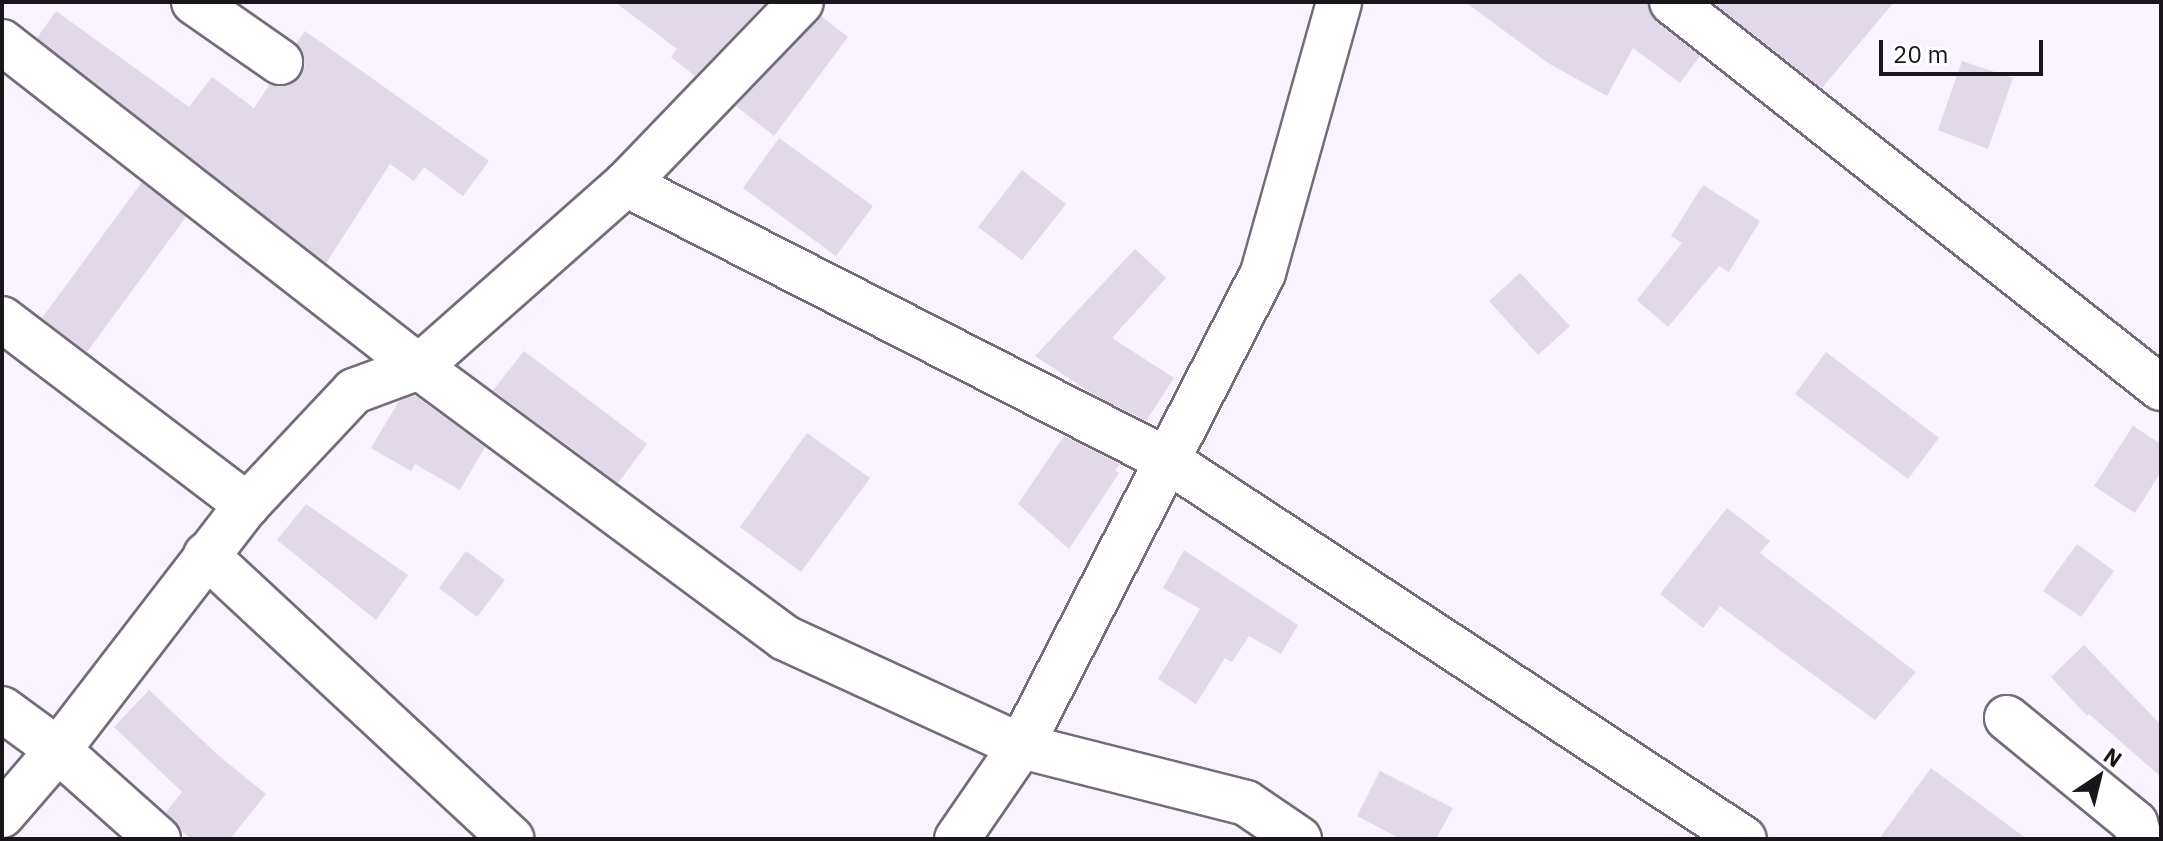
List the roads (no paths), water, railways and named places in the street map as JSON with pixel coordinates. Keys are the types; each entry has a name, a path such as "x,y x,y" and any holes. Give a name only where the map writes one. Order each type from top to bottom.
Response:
{"street":[{"path":"194,2 280,62"},
{"path":"957,839 1021,746 1263,273 1339,2"},
{"path":"1672,2 2161,388"},
{"path":"2,815 58,750 247,505 354,391 419,367 626,184 782,8"},
{"path":"2,42 419,367 785,638 1021,746 1246,803 1299,839"},
{"path":"626,184 1167,460 1744,839"},
{"path":"2,319 247,505"},
{"path":"206,555 512,839"},
{"path":"2,709 58,750 158,839"},
{"path":"2007,718 2135,823 2140,839"}]}
